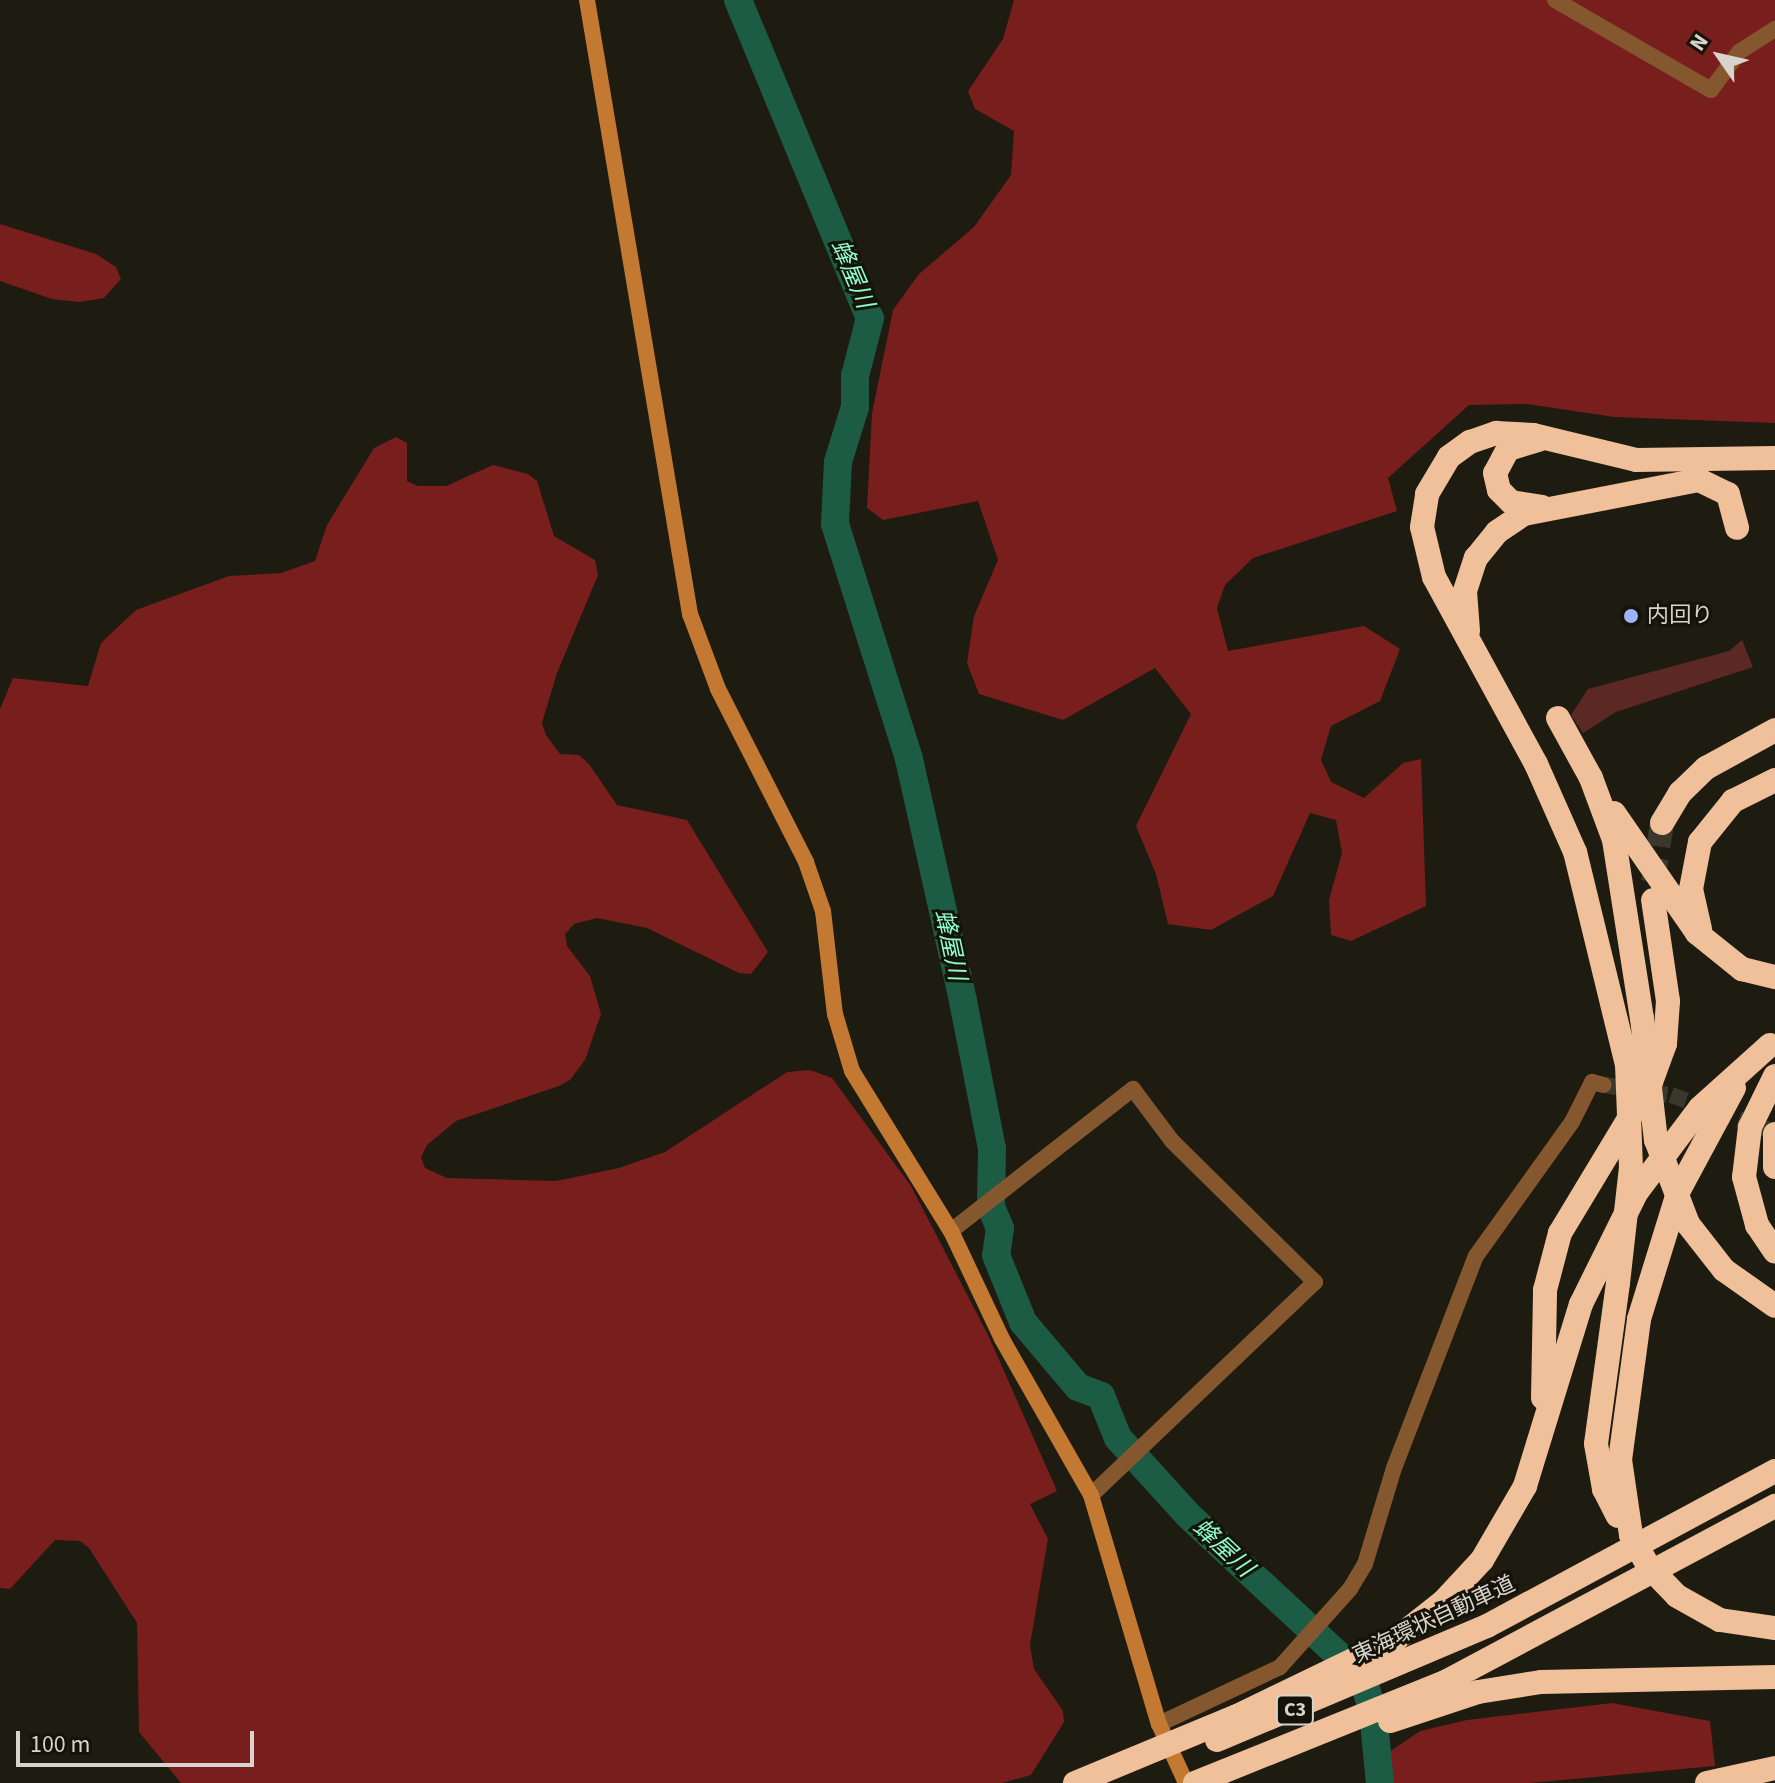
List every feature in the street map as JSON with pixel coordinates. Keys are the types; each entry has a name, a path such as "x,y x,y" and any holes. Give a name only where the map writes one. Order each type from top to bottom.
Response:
{"highway":[{"path":"1775,458 1636,460 1509,432 1470,442 1449,457 1427,494 1422,527 1428,562 1552,795 1575,852 1627,1065 1631,1168 1596,1444 1604,1489 1649,1567 1677,1596 1720,1620 1775,1628"},
{"path":"1549,439 1508,449 1495,473 1499,490 1511,502 1551,507"},
{"path":"1471,645 1465,591 1476,558 1510,521 1551,507 1699,480 1728,494 1737,528"},
{"path":"1558,718 1591,778 1683,915 1713,949 1742,969 1775,977"},
{"path":"1662,823 1692,780 1721,758 1775,730"},
{"path":"1591,778 1620,867 1656,1140 1688,1224 1724,1270 1775,1306"},
{"path":"1713,949 1693,907 1692,873 1700,842 1733,801 1775,780"},
{"path":"1542,1441 1542,1320 1551,1262 1572,1208 1638,1106 1665,1044 1668,1001 1653,900"},
{"path":"1631,1535 1621,1487 1622,1433 1649,1277 1679,1190 1709,1128 1773,1043"},
{"path":"1075,1783 1237,1716 1396,1639 1444,1601 1482,1560 1521,1496 1542,1441 1581,1304 1636,1193 1700,1108 1773,1043"},
{"path":"1775,1076 1758,1104 1744,1151 1750,1203 1775,1252"},
{"path":"1775,1134 1775,1167"},
{"name":"東海環状自動車道","path":"1098,1783 1252,1728 1487,1626 1775,1471"},
{"name":"C3","path":"1195,1783 1389,1707 1504,1653 1775,1506"},
{"path":"1223,1783 1478,1692 1571,1679 1723,1682 1775,1677"},
{"path":"1711,1783 1775,1768"}],"street":[{"path":"587,0 690,614 718,689 806,862 823,911 835,1014 852,1071 951,1231 1002,1339 1091,1495 1159,1724 1186,1783"},
{"path":"1555,0 1711,90 1739,52 1775,29"},
{"path":"1159,1724 1280,1667 1350,1589 1365,1564 1394,1468 1476,1256 1572,1122 1592,1082 1604,1085"},
{"path":"951,1231 1133,1089 1172,1141 1315,1282 1160,1435 1091,1495"}],"shaded area":[{"path":"1014,0 1775,0 1775,423 1614,417 1527,404 1469,405 1388,478 1397,511 1253,558 1225,585 1217,608 1228,651 1364,626 1400,649 1380,701 1331,726 1321,760 1331,782 1364,798 1403,763 1421,759 1426,906 1351,941 1331,935 1329,900 1342,853 1336,820 1310,813 1273,896 1211,930 1168,924 1156,874 1136,826 1191,714 1155,668 1063,720 979,694 967,663 974,616 998,560 978,501 883,520 867,508 872,413 893,310 919,274 974,227 1011,175 1014,131 975,109 968,91 1003,39"},
{"path":"0,224 96,254 116,267 121,279 104,298 79,302 52,299 0,281"},
{"path":"396,437 407,443 407,481 418,486 446,486 493,465 528,474 537,481 554,536 595,560 598,575 557,673 542,723 546,735 560,754 579,755 589,764 617,805 687,820 768,952 751,974 739,973 647,928 597,918 574,924 565,934 567,946 590,976 601,1014 585,1060 570,1080 559,1086 456,1121 427,1145 421,1157 425,1168 447,1178 556,1181 619,1168 665,1152 787,1072 810,1070 832,1078 911,1186 989,1337 1057,1491 1030,1504 1048,1539 1030,1645 1034,1669 1063,1711 1064,1722 1031,1775 1002,1783 181,1783 139,1732 137,1623 89,1548 80,1541 55,1540 10,1589 0,1588 0,709 13,678 88,686 101,643 136,610 229,576 281,573 315,561 327,525 374,448"},
{"path":"1742,640 1753,667 1616,712 1583,733 1571,715 1588,689 1729,651"},
{"path":"1612,1703 1710,1721 1715,1766 1530,1783 1393,1783 1387,1774 1389,1752 1420,1731 1467,1720"}],"waterway":[{"name":"蜂屋川","path":"738,0 870,318 855,376 855,407 838,462 835,524 909,759 963,1001 992,1149 991,1207 1000,1228 996,1255 1023,1322 1078,1387 1101,1396 1118,1438 1188,1515 1348,1664 1366,1689 1373,1712 1380,1783"}],"tunnel":[{"path":"1653,882 1662,823"},
{"path":"1604,1085 1671,1095 1775,1132"}],"place":[{"name":"内回り","path":"1631,616"}]}
